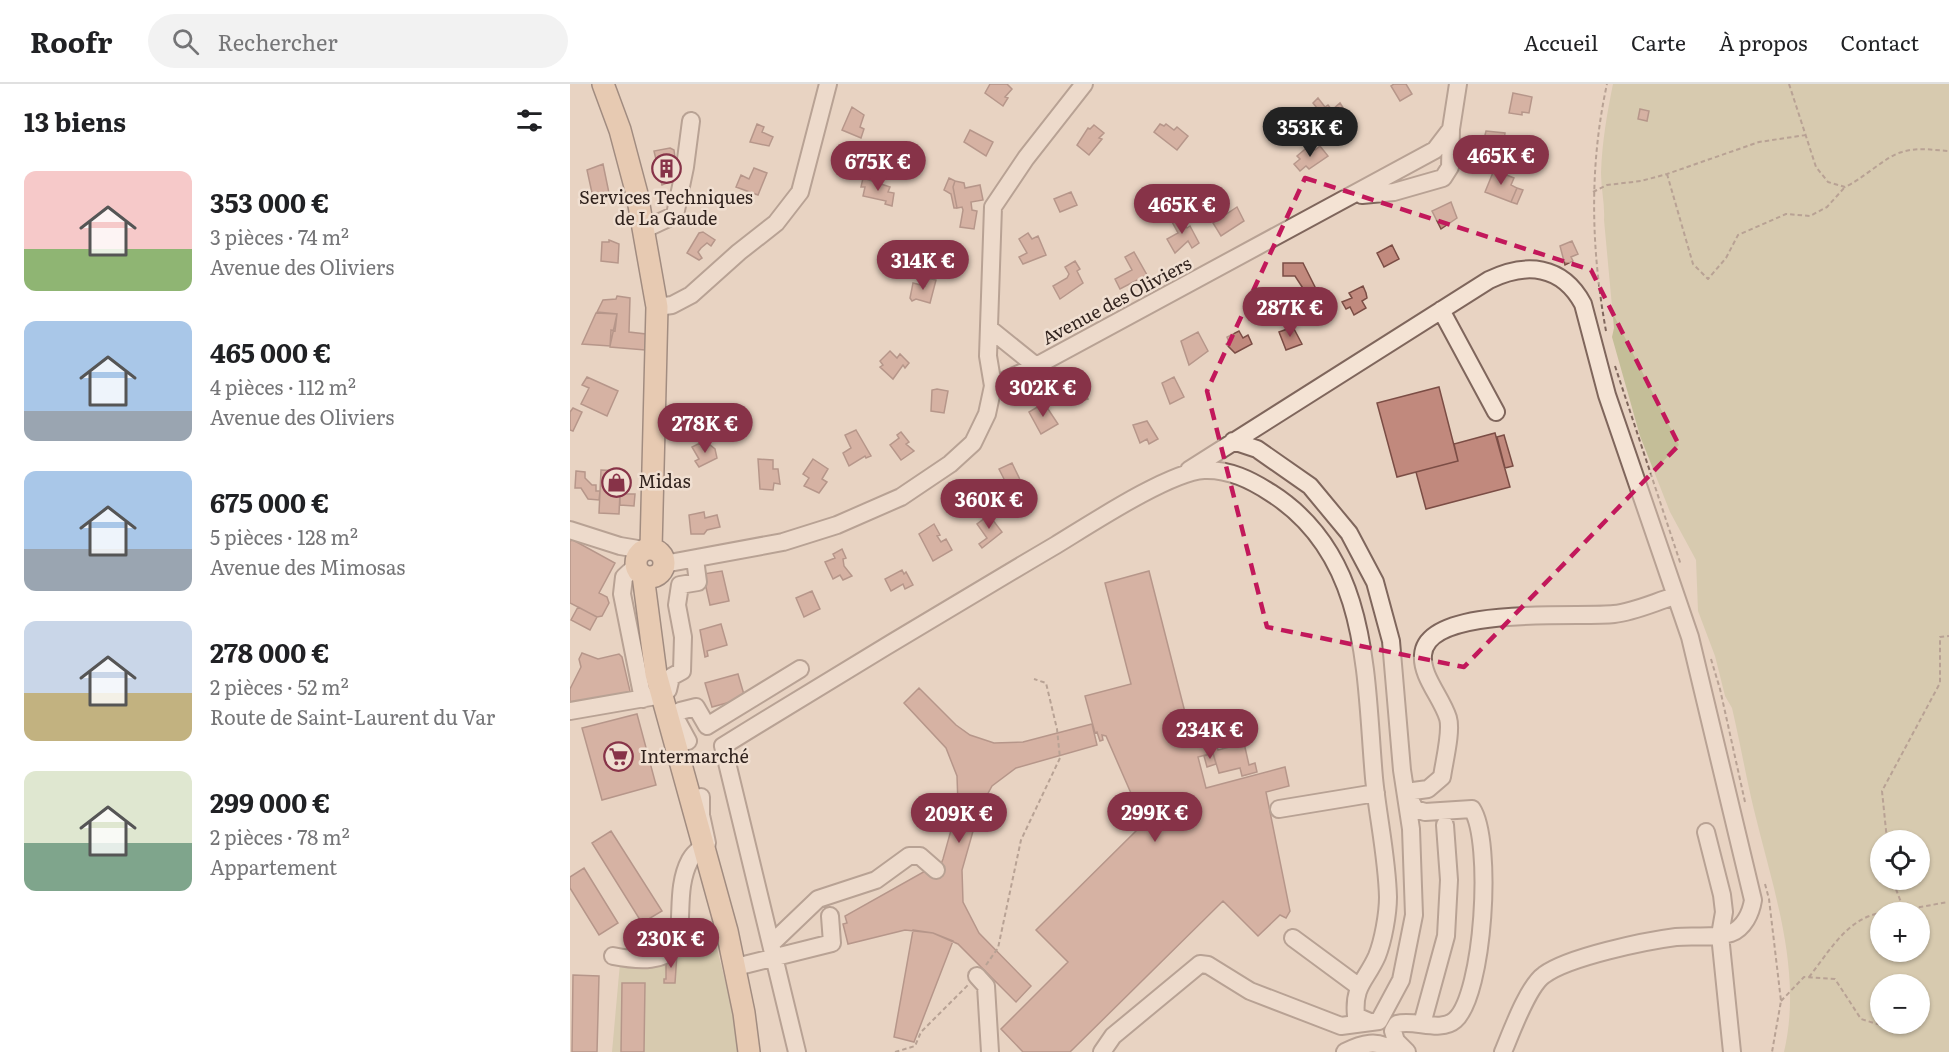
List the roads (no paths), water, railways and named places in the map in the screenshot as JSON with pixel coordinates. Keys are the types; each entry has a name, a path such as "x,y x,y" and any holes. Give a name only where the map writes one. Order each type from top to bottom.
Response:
{"main road":[{"path":"603,84 629,160 645,229 657,307 647,563 653,660 659,690 738,982 749,1052"},
{"path":"659,690 680,711 744,965 759,1052"}],"street":[{"path":"657,307 672,305 691,295 776,223 800,192 828,84"},
{"path":"570,530 620,546 647,563 695,559 783,542 837,525 901,497 950,464 973,443 987,414 993,386 988,356 993,207 1026,158 1084,84"},
{"name":"Avenue des Oliviers","path":"1355,195 1394,192 1443,178 1450,167 1451,129 1458,84"},
{"path":"645,229 675,215 685,167 691,121"},
{"name":"Avenue des Oliviers","path":"993,386 1036,366 1355,195 1435,150 1451,129"},
{"path":"797,1052 723,746 961,600 1180,475 1489,279 1510,270 1524,268 1555,275 1577,293 1583,304 1607,394 1690,637 1753,900 1752,910 1739,928 1720,935 1676,938 1606,952 1554,969 1542,976 1503,1052"},
{"path":"1441,310 1496,412"},
{"path":"990,329 1036,366"},
{"path":"1102,1052 1113,1036 1200,964 1208,965 1250,991 1341,1026 1379,1022 1401,980 1414,915 1411,829 1390,641 1375,582 1349,533 1310,486 1257,449 1233,441"},
{"path":"1180,475 1202,470 1220,471 1250,479 1289,504 1322,543 1349,587 1363,644 1388,900 1378,955 1358,986 1354,999 1356,1016 1370,1022"},
{"path":"570,711 659,690 682,672 683,637 677,604 680,585 698,582 695,559"},
{"path":"1406,792 1428,789 1442,777 1449,721 1424,665 1423,653 1432,636 1444,629 1497,617 1617,614 1675,596"},
{"path":"680,711 696,707 707,726 800,669"},
{"path":"659,690 669,699 677,725 687,741"},
{"path":"1406,792 1415,809 1425,812 1473,809 1479,819 1485,883 1479,953 1463,1011 1454,1021 1442,1026 1406,1022 1397,1024 1393,1031 1396,1041 1407,1052"},
{"path":"1279,809 1376,793"},
{"path":"613,956 654,960 673,947 681,932 683,882 687,867 707,840 700,815 701,797"},
{"path":"1422,1024 1446,936 1449,880 1445,825"},
{"path":"1707,832 1724,912 1720,935 1732,1052"},
{"path":"703,847 709,850 724,886"},
{"path":"744,965 772,950 818,899 876,880 909,855 920,856 936,870"},
{"path":"772,950 832,943 830,916"},
{"path":"1293,938 1358,986"},
{"path":"977,976 986,986 990,1052"},
{"path":"1346,1052 1358,1046 1376,1042 1393,1052"}],"place":[{"name":"Services Techniques de La Gaude","path":"666,169"},
{"name":"Midas","path":"617,482"},
{"name":"Intermarché","path":"619,757"}]}
